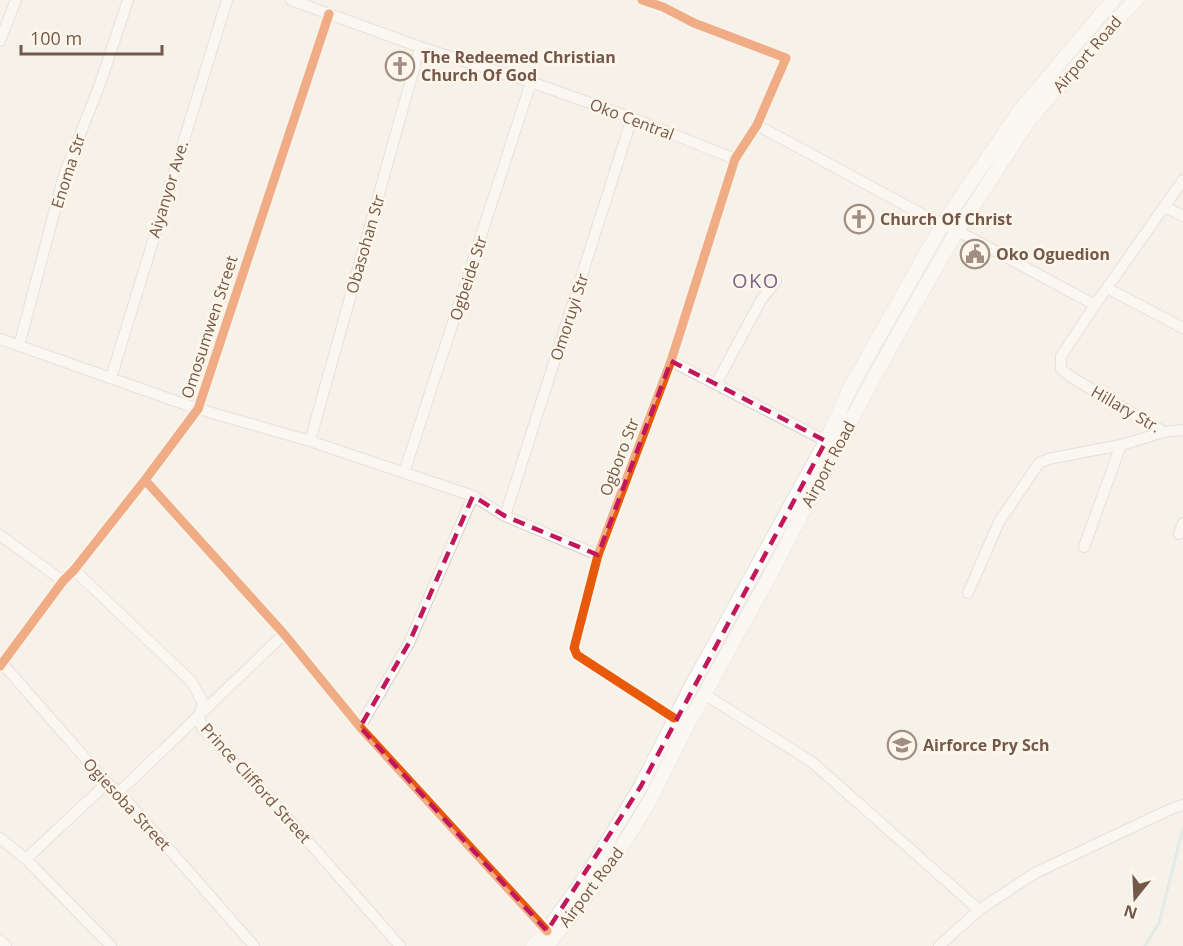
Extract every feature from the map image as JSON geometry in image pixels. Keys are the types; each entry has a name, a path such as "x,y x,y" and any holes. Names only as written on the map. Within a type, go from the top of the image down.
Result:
{"main road":[{"name":"Airport Road","path":"533,946 547,931 589,872 641,786 674,718 826,441 857,375 942,225 1020,110 1113,0"},
{"name":"Airport Road","path":"547,946 602,876 653,795 704,694 774,568 883,362 957,231 1030,119 1137,0"}],"street":[{"path":"0,41 16,0"},
{"name":"Enoma Str","path":"19,346 64,176 100,84 128,0"},
{"name":"Aiyanyor Ave.","path":"111,378 227,0"},
{"path":"642,0 664,4 694,23 786,58 757,125 735,159"},
{"name":"Oko Central","path":"295,1 420,47 531,82 632,118 735,159"},
{"name":"Omosumwen Street","path":"1,663 198,409 328,14"},
{"name":"Obasohan Str","path":"310,441 420,47"},
{"name":"Ogbeide Str","path":"404,473 531,82"},
{"name":"Omoruyi Str","path":"505,516 632,118"},
{"path":"757,125 1095,305 1183,180"},
{"name":"Ogboro Str","path":"674,718 577,655 574,648 598,555 671,361 735,159"},
{"path":"1165,207 1183,216"},
{"path":"716,384 760,300 776,280"},
{"path":"1107,288 1183,328"},
{"name":"Hillary Str.","path":"1095,305 1061,356 1061,369 1164,432 1183,430"},
{"path":"0,339 198,409 310,441 473,496 505,516 598,555"},
{"path":"671,361 826,441"},
{"path":"968,593 999,522 1039,464 1048,459 1121,446 1164,432"},
{"path":"1084,547 1121,446"},
{"path":"145,480 284,634 360,727 547,931"},
{"path":"360,727 409,644 473,496"},
{"path":"1179,534 1183,523"},
{"path":"0,535 63,581"},
{"name":"Prince Clifford Street","path":"74,570 191,681 203,703 199,716 202,728 284,813 400,946"},
{"path":"119,792 284,634"},
{"name":"Ogiesoba Street","path":"1,663 107,783 119,792 254,946"},
{"path":"704,694 812,762 979,910"},
{"path":"26,859 107,783"},
{"path":"939,946 979,910 1035,873 1183,805"},
{"path":"0,838 26,859 111,946"},
{"path":"0,940 6,946"}],"highlighted area":[{"path":"671,361 826,441 641,786 547,931 360,727 409,643 473,496 505,516 598,555"}],"waterway":[{"path":"1145,946 1159,923 1183,828"}],"cycle path":[{"path":"642,0 663,7 694,23 786,58 757,125 735,159 671,361 598,555 574,648 577,655 674,718"},
{"path":"0,666 63,581 145,480 198,409 329,14"},
{"path":"145,480 284,634 360,727 547,931"}],"place":[{"name":"The Redeemed Christian Church Of God","path":"400,66"},
{"name":"Church Of Christ","path":"859,219"},
{"name":"Oko Oguedion","path":"975,254"},
{"name":"Airforce Pry Sch","path":"902,745"}],"district":[{"name":"OKO","path":"756,280"}]}
